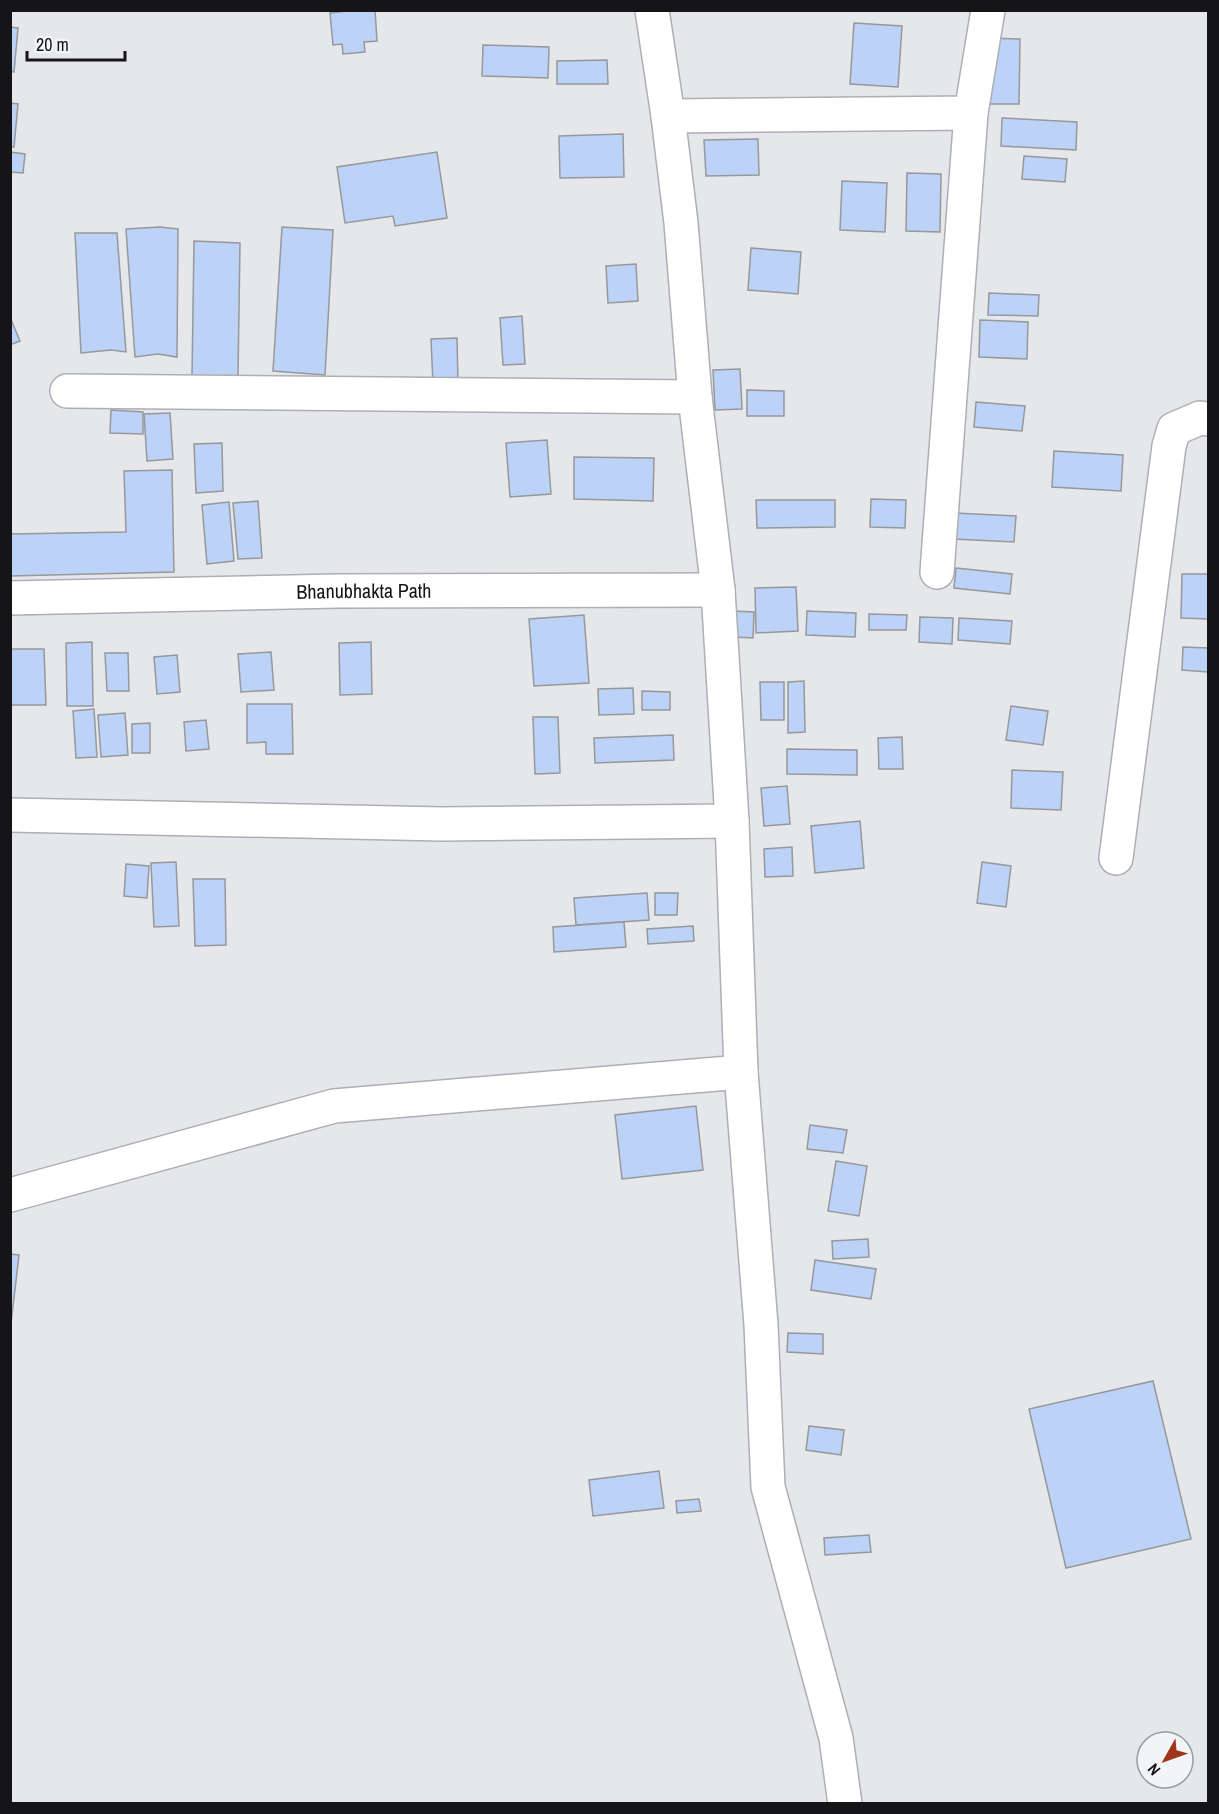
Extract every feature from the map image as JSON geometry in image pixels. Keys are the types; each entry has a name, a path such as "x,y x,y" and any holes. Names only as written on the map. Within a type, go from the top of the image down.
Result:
{"street":[{"path":"652,10 681,223 695,397 718,590 732,821 741,1072 761,1325 768,1487 836,1738 845,1803"},
{"path":"937,572 971,113 988,10"},
{"path":"668,116 971,113"},
{"path":"67,392 695,397"},
{"path":"1116,858 1168,447 1174,429 1200,418 1209,419"},
{"name":"Bhanubhakta Path","path":"10,598 338,591 718,590"},
{"path":"10,815 442,824 732,821"},
{"path":"10,1195 334,1106 741,1072"}],"building":[{"path":"375,10 377,41 364,42 365,52 343,54 342,44 333,45 330,13"},
{"path":"854,23 902,26 898,87 850,84"},
{"path":"10,27 18,28 14,72 10,71"},
{"path":"988,38 1020,39 1019,104 987,104"},
{"path":"483,45 549,47 548,78 482,76"},
{"path":"607,60 608,84 557,84 557,61"},
{"path":"10,103 18,104 14,147 10,147"},
{"path":"1002,118 1077,122 1076,150 1001,146"},
{"path":"623,134 624,177 560,178 559,136"},
{"path":"758,139 759,175 706,176 704,140"},
{"path":"10,152 25,154 23,173 10,172"},
{"path":"437,152 447,218 395,226 393,216 345,223 337,167"},
{"path":"1024,156 1067,159 1065,182 1022,179"},
{"path":"907,173 941,174 940,232 906,231"},
{"path":"842,181 887,183 885,232 840,230"},
{"path":"160,227 178,229 177,357 158,354 135,357 126,229"},
{"path":"282,227 333,230 325,375 273,371"},
{"path":"75,233 117,233 126,352 111,350 81,353"},
{"path":"194,241 240,243 238,377 192,376"},
{"path":"751,248 801,252 798,294 748,290"},
{"path":"636,264 638,301 608,303 606,266"},
{"path":"989,293 1039,295 1038,316 988,315"},
{"path":"522,316 525,364 503,365 500,318"},
{"path":"10,317 20,341 10,345"},
{"path":"980,320 1028,322 1027,359 979,357"},
{"path":"457,338 458,383 433,384 431,339"},
{"path":"740,369 742,409 715,410 713,370"},
{"path":"747,390 784,391 784,416 747,416"},
{"path":"976,402 1025,406 1022,431 974,427"},
{"path":"111,410 143,412 143,434 110,433"},
{"path":"170,413 173,459 147,461 144,414"},
{"path":"547,440 551,494 510,497 506,443"},
{"path":"222,443 223,491 196,493 194,444"},
{"path":"1054,451 1123,455 1121,491 1052,487"},
{"path":"574,457 654,458 653,501 574,499"},
{"path":"172,470 174,572 10,576 10,534 126,532 124,471"},
{"path":"871,499 906,500 905,528 870,527"},
{"path":"756,500 835,500 835,527 757,528"},
{"path":"258,501 262,558 238,559 233,503"},
{"path":"229,502 234,561 207,564 202,505"},
{"path":"955,513 1016,516 1014,542 954,539"},
{"path":"956,568 1012,574 1010,594 954,588"},
{"path":"1182,574 1208,574 1208,619 1181,618"},
{"path":"796,587 798,631 756,633 755,588"},
{"path":"733,611 754,612 753,638 733,637"},
{"path":"807,611 856,613 855,637 806,635"},
{"path":"869,614 907,615 906,630 869,630"},
{"path":"584,615 589,683 534,686 529,619"},
{"path":"920,617 953,618 952,644 919,642"},
{"path":"959,618 1012,621 1010,644 958,640"},
{"path":"92,642 93,706 67,706 66,643"},
{"path":"371,642 372,694 340,695 339,643"},
{"path":"1183,647 1208,648 1208,672 1182,670"},
{"path":"10,649 44,649 46,705 10,705"},
{"path":"271,652 274,690 241,692 238,654"},
{"path":"105,653 128,653 129,691 107,691"},
{"path":"177,655 180,692 157,694 154,657"},
{"path":"804,681 805,732 788,733 788,682"},
{"path":"760,682 784,682 784,720 761,720"},
{"path":"633,688 634,714 599,715 598,689"},
{"path":"642,691 670,692 670,710 642,710"},
{"path":"247,704 292,704 293,754 266,754 266,742 247,743"},
{"path":"1011,706 1048,711 1043,745 1006,740"},
{"path":"94,709 97,757 76,758 73,711"},
{"path":"125,713 128,755 101,757 98,715"},
{"path":"533,717 558,717 560,773 535,774"},
{"path":"206,720 209,749 186,751 184,722"},
{"path":"150,723 150,753 132,753 132,724"},
{"path":"673,735 674,760 595,763 594,738"},
{"path":"902,737 903,769 879,769 878,738"},
{"path":"787,749 857,750 857,775 787,774"},
{"path":"1012,770 1063,772 1061,810 1011,808"},
{"path":"787,786 790,824 764,826 761,788"},
{"path":"860,821 864,868 815,873 811,826"},
{"path":"792,847 793,876 765,877 764,849"},
{"path":"176,862 179,926 154,927 151,863"},
{"path":"982,862 1011,866 1006,907 977,903"},
{"path":"126,864 149,866 147,898 124,896"},
{"path":"193,879 225,879 226,945 195,946"},
{"path":"647,893 649,920 576,925 574,898"},
{"path":"655,893 678,893 677,915 655,915"},
{"path":"624,922 626,947 554,952 553,927"},
{"path":"693,926 694,941 648,944 647,929"},
{"path":"696,1106 703,1170 622,1179 615,1115"},
{"path":"810,1125 847,1130 843,1153 807,1149"},
{"path":"836,1161 867,1166 859,1216 828,1211"},
{"path":"868,1239 869,1257 833,1259 832,1241"},
{"path":"10,1254 19,1255 10,1332"},
{"path":"815,1260 876,1269 871,1299 811,1290"},
{"path":"788,1333 823,1334 823,1354 787,1352"},
{"path":"1153,1381 1191,1539 1066,1568 1029,1409"},
{"path":"809,1426 844,1430 841,1455 806,1450"},
{"path":"659,1471 664,1508 593,1516 589,1480"},
{"path":"699,1499 701,1511 677,1513 676,1501"},
{"path":"869,1535 871,1552 825,1555 824,1538"}]}
